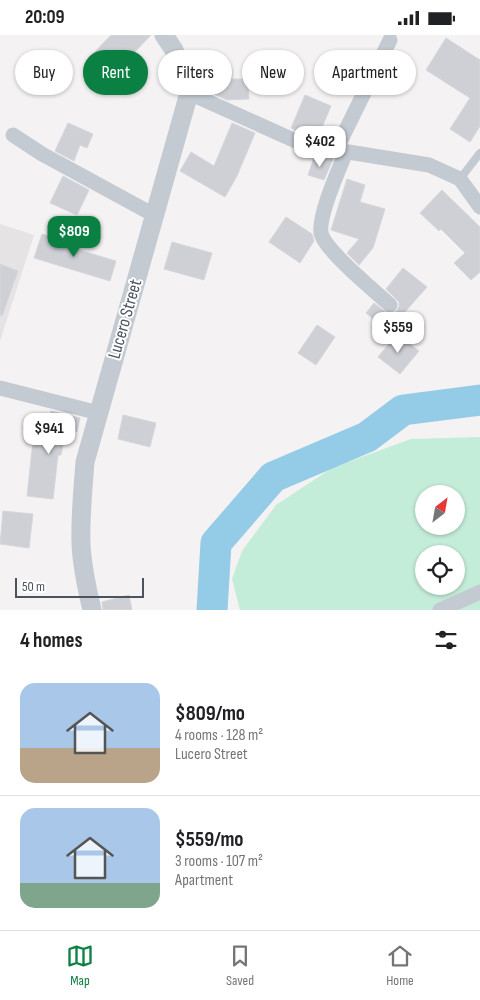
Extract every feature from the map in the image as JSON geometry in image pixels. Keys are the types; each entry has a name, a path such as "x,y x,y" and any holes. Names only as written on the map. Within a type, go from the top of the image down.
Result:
{"street":[{"path":"164,35 174,50"},
{"path":"390,40 341,151 322,216 321,233 329,248 390,305"},
{"name":"Lucero Street","path":"92,610 86,586 81,546 85,462 188,95"},
{"path":"193,95 309,147 429,165 460,179 480,207"},
{"path":"13,135 42,154 154,215"},
{"path":"0,388 99,413"},
{"path":"440,610 480,592"}],"lane":[{"path":"460,179 480,153"}],"shaded area":[{"path":"0,224 34,235 0,341"}],"green space":[{"path":"480,437 480,610 240,610 232,579 242,551 276,505 332,468 411,439"}],"building":[{"path":"111,35 151,35 137,50 97,50"},
{"path":"446,38 480,60 480,126 470,142 450,129 470,98 426,70"},
{"path":"232,79 242,79 242,95 249,95 249,99 227,100 216,95 232,95"},
{"path":"305,95 331,106 317,139 291,128"},
{"path":"68,123 93,134 87,148 80,145 74,161 55,151"},
{"path":"232,123 255,133 237,176 225,197 180,171 191,152 214,166"},
{"path":"314,157 333,159 324,180 308,175"},
{"path":"63,176 89,190 77,215 50,203"},
{"path":"347,179 365,185 360,202 385,209 373,248 359,265 347,253 359,239 331,230"},
{"path":"442,190 480,227 480,272 471,280 454,263 465,253 441,229 439,231 420,213"},
{"path":"286,217 312,234 314,241 300,263 269,242"},
{"path":"42,234 67,242 66,246 116,261 110,281 34,258"},
{"path":"172,242 212,253 204,280 164,269"},
{"path":"0,264 18,271 2,316 0,315"},
{"path":"403,268 427,287 388,331 366,313 374,303 388,314 397,311 399,302 386,289"},
{"path":"317,325 335,337 316,365 298,353"},
{"path":"397,334 419,351 400,374 378,357"},
{"path":"51,411 80,418 77,432 66,429 61,455 58,455 53,499 27,496 35,431 45,433"},
{"path":"123,415 156,423 150,447 118,439"},
{"path":"3,511 33,514 29,548 0,544"},
{"path":"129,595 132,610 103,610 102,602"}],"waterway":[{"path":"212,610 216,543 273,477 367,437 403,410 480,400"}]}
